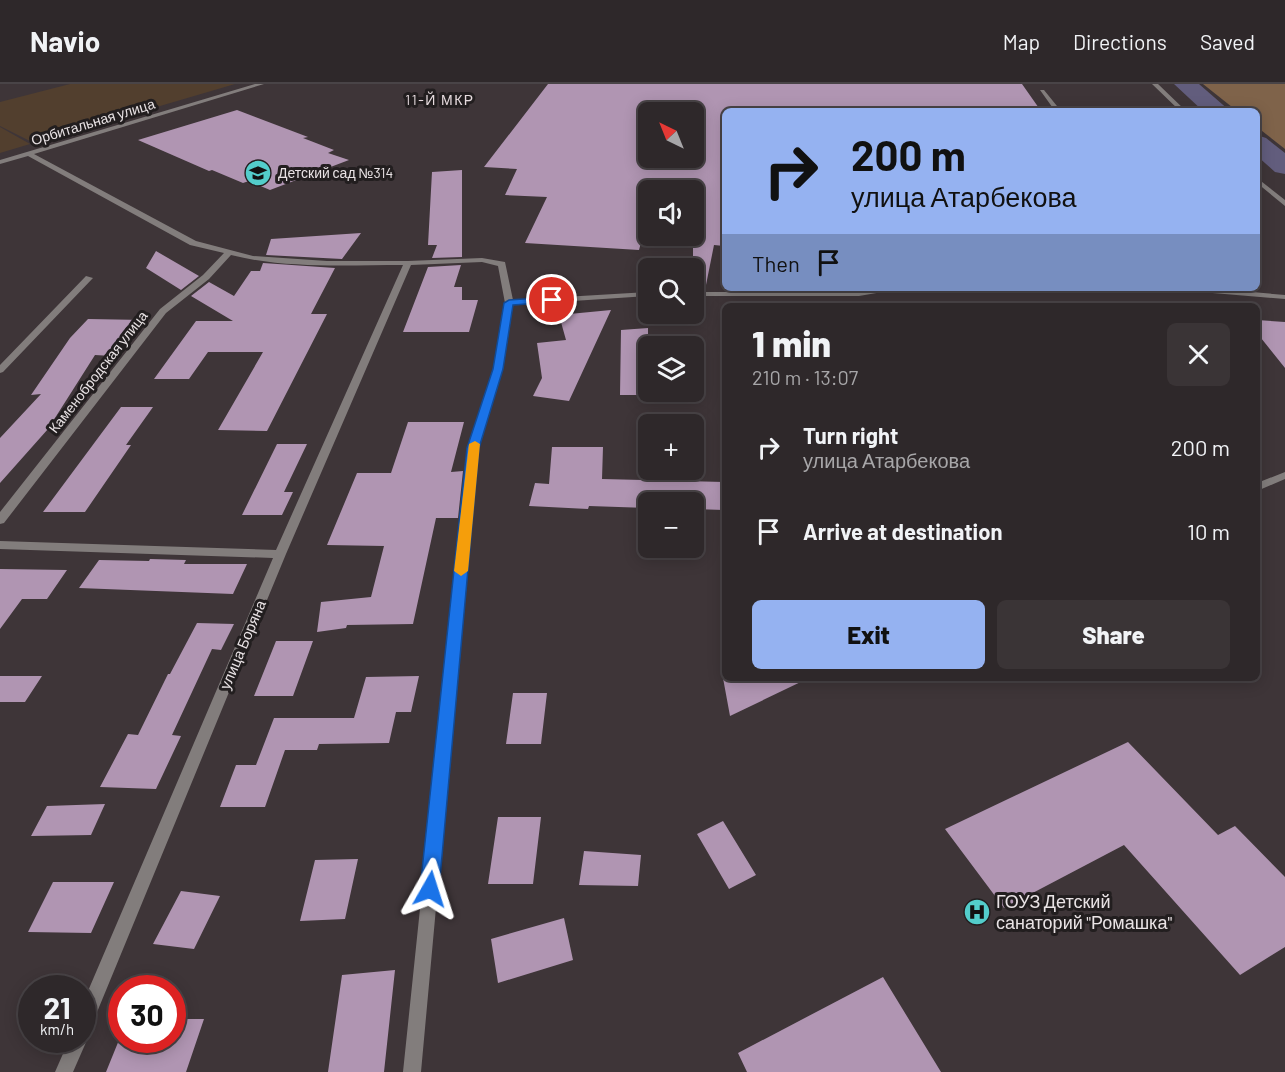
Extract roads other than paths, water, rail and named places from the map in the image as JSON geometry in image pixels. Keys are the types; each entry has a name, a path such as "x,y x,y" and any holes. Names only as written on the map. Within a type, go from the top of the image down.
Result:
{"street":[{"name":"Орбитальная улица","path":"0,162 261,84"},
{"path":"1155,84 1180,108"},
{"path":"1042,91 1056,108"},
{"path":"29,153 193,243 253,258 327,263 482,260 502,264 509,303 498,369 473,448 412,1072"},
{"path":"1260,183 1285,204"},
{"name":"Каменобродская улица","path":"0,520 163,311 206,277 229,252"},
{"name":"улица Боряна","path":"96,995 280,554 408,263"},
{"path":"0,370 89,278"},
{"path":"704,294 859,294 876,291"},
{"path":"1213,291 1285,297"},
{"path":"509,303 638,295"},
{"path":"1260,486 1285,475"},
{"path":"0,545 280,554"},
{"path":"64,1072 72,1053"}],"waterway":[{"path":"1185,84 1214,108"},
{"path":"1260,145 1285,166"}],"place":[{"name":"Детский сад №314","path":"258,173"},
{"name":"ГОУЗ Детский санаторий \"Ромашка\"","path":"977,912"}],"district":[{"name":"11-Й МКР","path":"440,100"}]}
